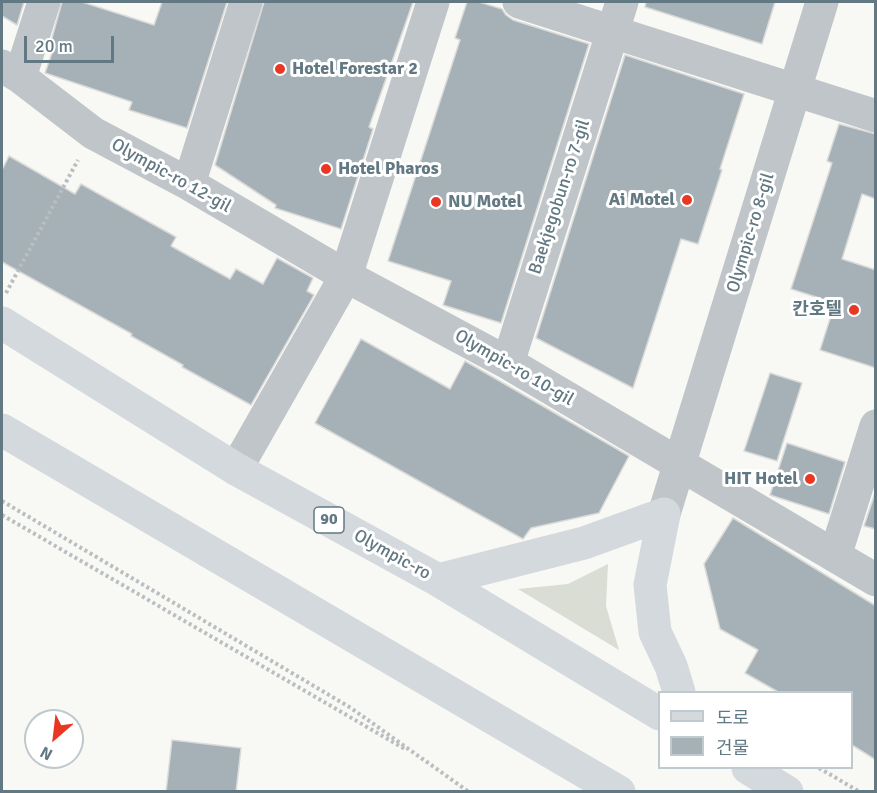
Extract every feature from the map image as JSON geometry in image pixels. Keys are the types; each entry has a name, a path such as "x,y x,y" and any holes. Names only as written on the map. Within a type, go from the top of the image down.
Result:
{"main road":[{"name":"Olympic-ro","path":"2,323 236,469 438,580 658,713"},
{"path":"2,430 619,792"},
{"path":"438,580 584,543 664,514"},
{"path":"664,514 650,585 655,632 671,666 678,691"},
{"path":"750,769 787,792"}],"street":[{"path":"11,71 44,2"},
{"path":"189,184 246,2"},
{"path":"236,469 346,276 433,2"},
{"path":"519,2 617,16 795,90 876,116"},
{"name":"Olympic-ro 8-gil","path":"664,514 822,2"},
{"name":"Baekjegobun-ro 7-gil","path":"508,363 617,16"},
{"name":"Olympic-ro 12-gil","path":"11,71 93,134 189,184 346,276"},
{"name":"Olympic-ro 10-gil","path":"346,276 508,363 680,465"},
{"path":"835,556 876,426"},
{"path":"680,465 876,580"}],"path":[{"path":"2,297 93,134"},
{"path":"2,501 351,708 469,792"},
{"path":"2,515 429,763"},
{"path":"821,769 860,792"}],"shaded area":[{"path":"608,564 606,606 619,650 518,589 568,584"}],"building":[{"path":"2,2 24,2 17,25 2,16"},
{"path":"62,2 82,2 154,25 162,2 227,2 187,128 129,110 132,102 45,73 54,47 50,45"},
{"path":"264,2 413,2 369,127 373,129 341,229 275,208 276,205 215,165"},
{"path":"467,2 479,2 502,9 513,20 589,44 501,323 443,305 451,281 388,261 460,40 455,38"},
{"path":"646,2 775,2 762,44 645,7"},
{"path":"625,55 744,94 698,244 681,239 633,388 536,338"},
{"path":"839,124 876,134 876,199 862,194 842,259 876,270 876,368 820,350 835,303 791,289 832,163 827,161"},
{"path":"9,156 75,194 81,184 176,237 171,246 230,279 236,269 263,284 277,258 313,278 307,291 314,295 251,405 182,367 183,365 131,336 132,334 2,262 2,170"},
{"path":"361,339 450,389 465,361 629,456 599,513 531,528 523,539 315,423"},
{"path":"770,373 802,383 777,461 744,451"},
{"name":"HIT Hotel","path":"787,443 845,462 829,514 770,495"},
{"path":"876,490 876,529 864,526"},
{"path":"733,518 876,606 876,760 853,746 853,691 776,691 745,673 758,650 720,629 704,564"},
{"path":"172,740 241,748 236,792 166,792"}],"place":[{"name":"Hotel Forestar 2","path":"280,69"},
{"name":"Hotel Pharos","path":"326,169"},
{"name":"Ai Motel","path":"687,200"},
{"name":"NU Motel","path":"436,202"},
{"name":"칸호텔","path":"854,310"},
{"name":"HIT Hotel","path":"810,479"}]}
